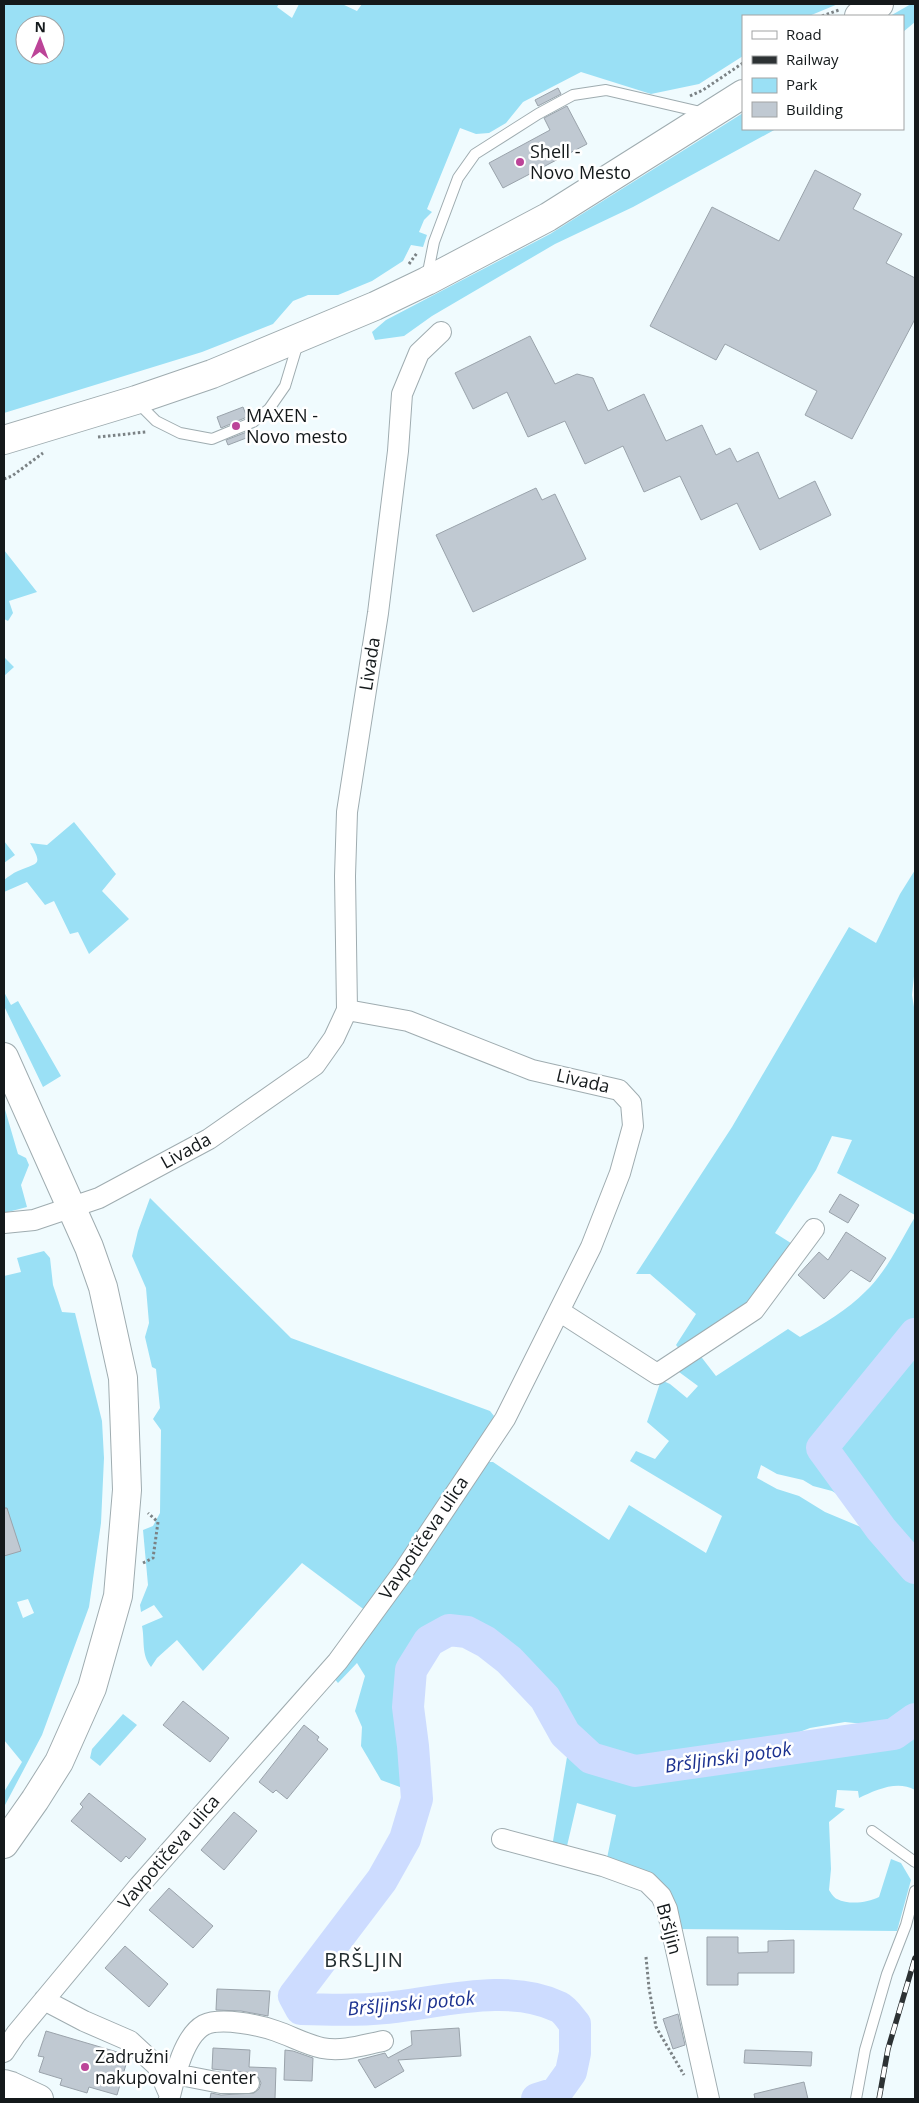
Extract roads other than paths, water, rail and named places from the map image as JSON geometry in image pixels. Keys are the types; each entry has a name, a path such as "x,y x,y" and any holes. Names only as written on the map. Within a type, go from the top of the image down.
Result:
{"street":[{"path":"861,15 879,4"},
{"path":"4,440 136,400 212,374 300,339 427,281 548,217 742,95"},
{"name":"Livada","path":"4,1223 34,1220 99,1198 210,1139 315,1066 334,1038 347,1010 344,876 347,812 378,613 398,450 402,394 419,353 442,332"},
{"name":"Livada","path":"347,1010 408,1022 532,1070 619,1090 631,1103 633,1126 620,1173 591,1247 559,1311"},
{"path":"4,1057 89,1247 103,1287 123,1378 127,1490 118,1596 92,1688 59,1762 4,1844"},
{"path":"559,1311 657,1374 754,1310 814,1229"},
{"name":"Vavpotičeva ulica","path":"4,2052 44,2000 139,1886 338,1661 403,1572 505,1420 559,1311"},
{"name":"Bršljin","path":"502,1839 603,1866 647,1882 661,1896 667,1909 709,2099"},
{"path":"44,2000 84,2022 130,2041 157,2066 170,2098"},
{"path":"170,2098 181,2056 193,2036 205,2025 222,2022 264,2027 322,2048 343,2050 383,2041"},
{"path":"175,2074 221,2083 249,2083"},
{"path":"4,2084 39,2099"}],"lane":[{"path":"427,281 434,242 458,178 475,154 538,114 573,94 606,90 656,103 713,114"},
{"path":"136,400 156,420 180,433 212,439 254,422 270,409 284,386 300,339"},
{"path":"872,1831 915,1862"},
{"path":"856,2099 865,2050 887,1974 906,1925 915,1891"}],"waterway":[{"name":"Bršljinski potok","path":"915,1334 822,1448 881,1529 915,1568"},
{"name":"Bršljinski potok","path":"537,2099 556,2093 571,2072 575,2053 575,2024 559,2007 539,2000 518,1996 496,1995 473,1996 374,2009 301,2009 294,1996 382,1880 405,1839 417,1799 408,1707 411,1670 429,1641 449,1630 467,1632 486,1642 509,1660 545,1698 565,1734 591,1758 635,1771 894,1734 915,1719"}],"railway":[{"path":"879,2099 888,2049 915,1958"}],"place":[{"name":"Shell - Novo Mesto","path":"520,162"},
{"name":"MAXEN - Novo mesto","path":"236,426"},
{"name":"Zadružni nakupovalni center","path":"85,2067"}],"district":[{"name":"BRŠLJIN","path":"364,1960"}]}
